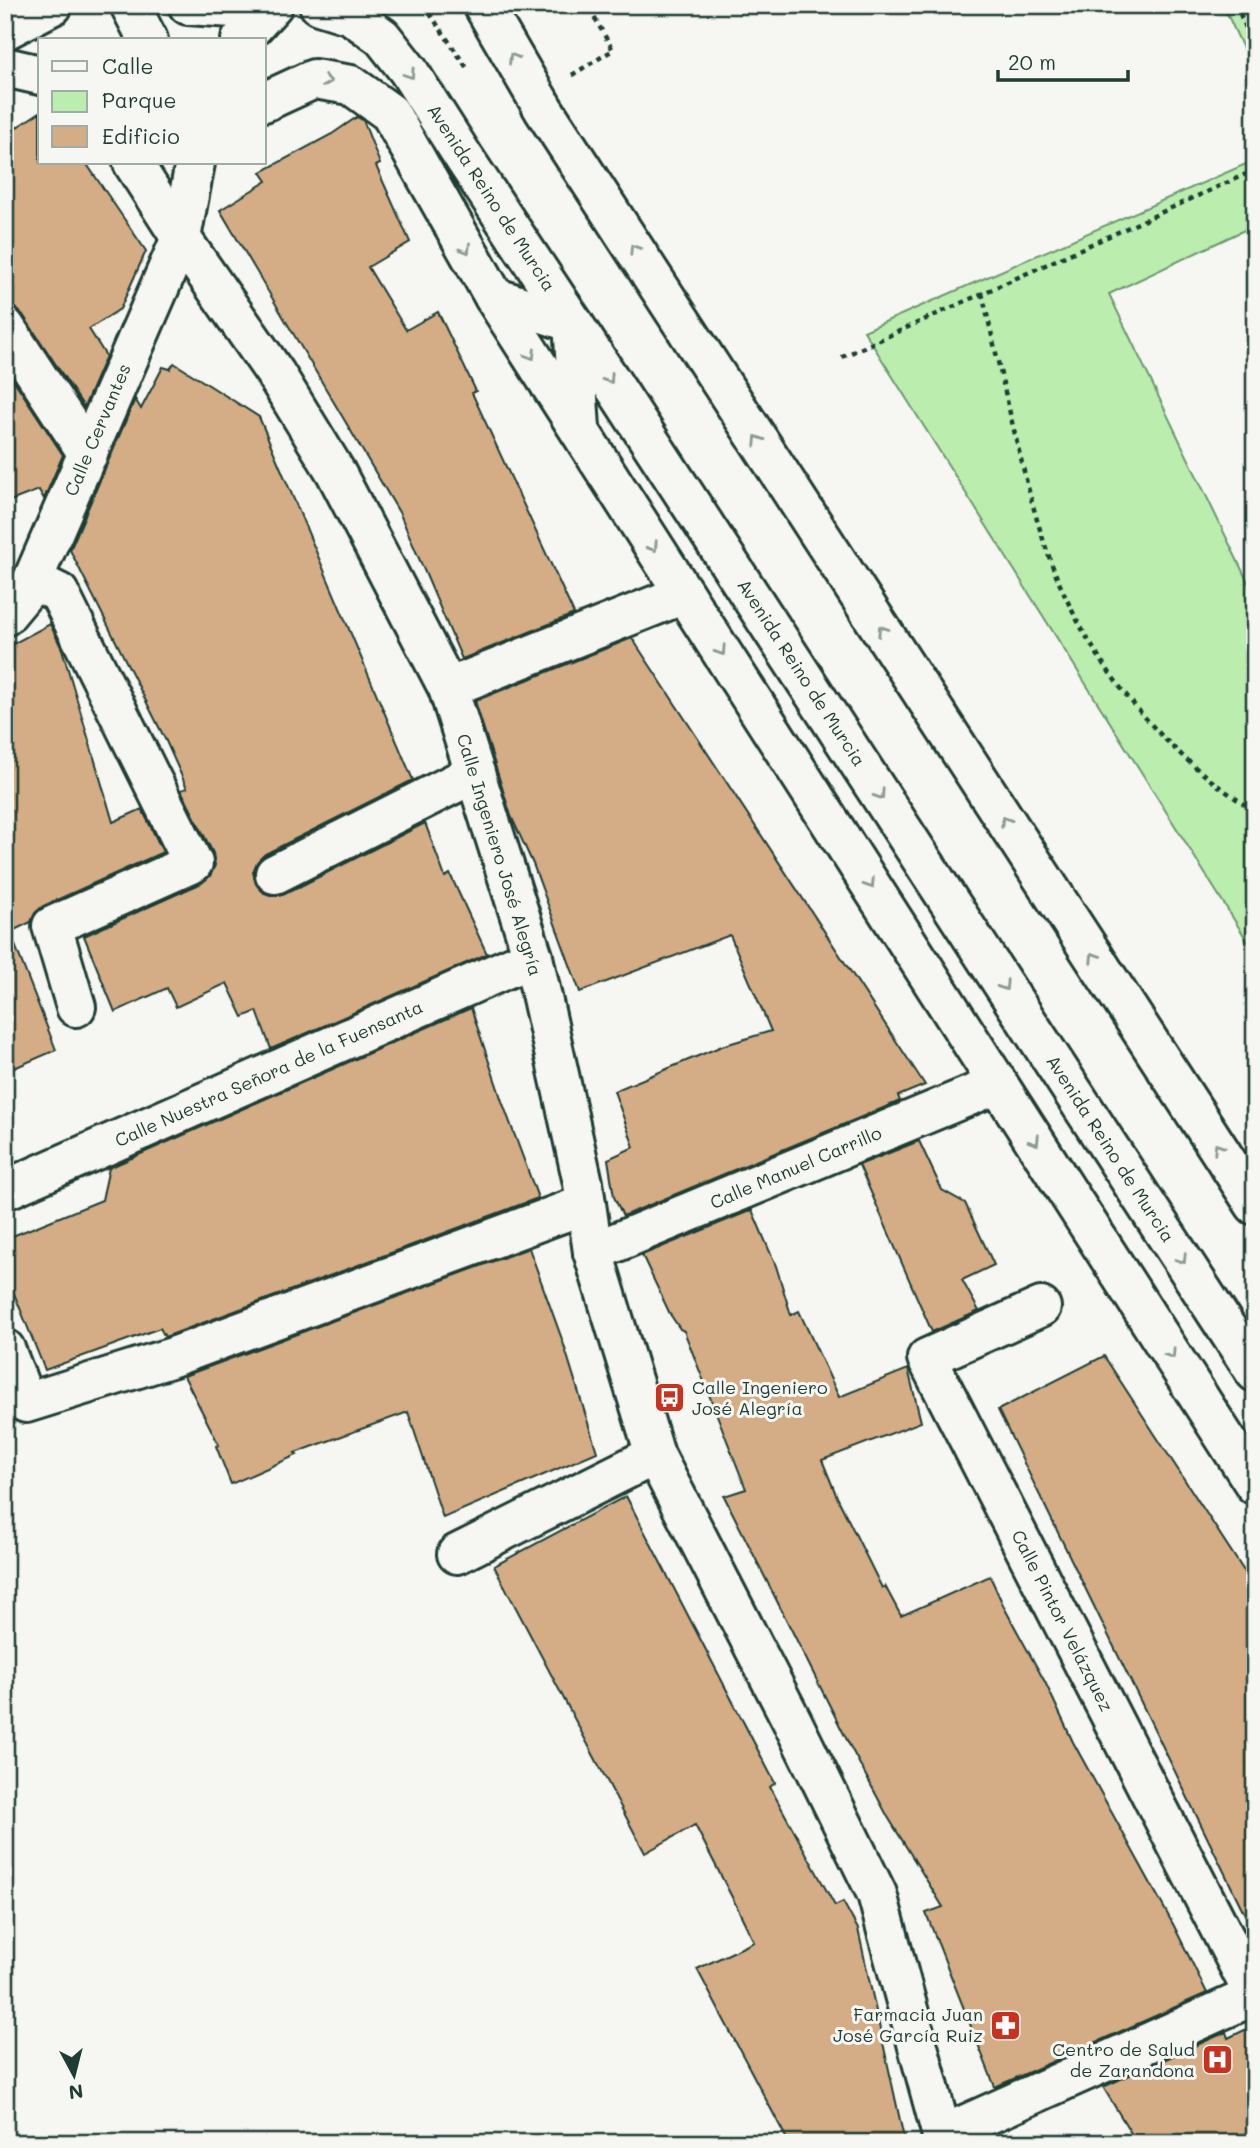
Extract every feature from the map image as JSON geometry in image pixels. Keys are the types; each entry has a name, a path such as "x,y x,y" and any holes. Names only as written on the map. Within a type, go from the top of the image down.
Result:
{"street":[{"path":"5,30 53,5"},
{"path":"130,5 147,38"},
{"path":"188,5 233,8 249,5"},
{"path":"243,38 273,5"},
{"name":"Avenida Reino de Murcia","path":"319,5 351,15 382,37 408,70 1255,1372"},
{"path":"488,11 544,110 1255,1205"},
{"path":"5,67 38,75"},
{"path":"266,101 314,79 351,85 390,113 495,297 580,432 1255,1485"},
{"path":"134,164 172,223"},
{"path":"172,223 167,193 189,165"},
{"name":"Calle Cervantes","path":"5,616 30,586 88,454 172,223"},
{"name":"Calle Ingeniero José Alegría","path":"172,223 275,373 335,471 448,688 533,957 586,1204 593,1252 655,1455 792,1721 877,1894 943,2139"},
{"path":"495,297 573,323 580,432"},
{"path":"5,327 88,454"},
{"path":"33,580 59,593 193,863 51,926 76,1007"},
{"path":"448,688 684,594"},
{"path":"275,874 475,773"},
{"name":"Calle Nuestra Señora de la Fuensanta","path":"5,1190 533,957"},
{"name":"Calle Manuel Carrillo","path":"593,1252 998,1084"},
{"path":"5,1349 26,1403 170,1358 586,1204"},
{"name":"Calle Pintor Velázquez","path":"1041,1307 927,1358 1254,1995"},
{"path":"457,1554 655,1455"},
{"path":"943,2139 1254,1995"}],"path":[{"path":"424,5 475,80"},
{"path":"587,5 613,50"},
{"path":"1236,5 1255,48"},
{"path":"842,357 1255,170"},
{"path":"982,293 1031,503 1059,580 1090,644 1133,703 1178,751 1229,795 1255,811"}],"green space":[{"path":"1223,5 1255,5 1255,74"},
{"path":"1255,160 1255,225 1109,294 1255,597 1255,953 864,331"}],"building":[{"path":"38,113 38,164 87,164 146,251 120,309 89,329 106,356 84,407 23,315 15,308 5,305 5,135"},
{"path":"357,117 363,120 380,164 376,166 410,242 368,267 406,330 438,312 476,391 472,393 574,614 462,659 400,514 220,210 267,181 261,172 332,134"},
{"path":"174,363 259,417 413,780 265,854 257,862 253,872 256,884 264,893 273,896 285,894 425,823 445,877 450,874 487,954 271,1049 257,1011 243,1017 227,983 176,1007 167,988 115,1012 84,936 202,883 210,876 215,865 213,853 181,790 187,788 166,741 70,550 135,399 141,409 163,367 170,369"},
{"path":"5,367 63,455 44,499 39,490 5,503"},
{"path":"50,624 62,649 113,822 142,809 163,852 43,906 35,913 31,922 10,932 56,1050 5,1072 5,648"},
{"path":"632,638 925,1085 898,1096 900,1101 623,1216 614,1197 608,1159 634,1147 614,1091 722,1046 771,1031 730,935 580,992 533,864 511,816 475,701"},
{"path":"471,1008 538,1198 165,1337 160,1328 45,1370 5,1271 5,1239 102,1200 109,1168"},
{"path":"919,1141 942,1190 965,1203 994,1265 962,1280 979,1311 932,1332 859,1165"},
{"path":"752,1210 776,1266 791,1315 799,1311 839,1397 908,1369 921,1422 822,1460 837,1497 882,1588 885,1586 901,1616 990,1576 1073,1742 1174,1926 1207,1993 995,2087 926,1913 943,1907 888,1817 850,1746 724,1496 746,1489 684,1331 670,1314 642,1255"},
{"path":"529,1248 563,1342 597,1452 443,1518 408,1412 295,1453 297,1455 231,1484 216,1446 219,1445 184,1376"},
{"path":"1104,1356 1255,1588 1255,1935 998,1410"},
{"path":"626,1496 775,1783 770,1787 835,1906 843,1902 858,1929 905,2143 789,2143 697,1969 754,1942 737,1907 695,1825 645,1853 494,1566"},
{"name":"Centro de Salud de Zarandona","path":"1255,2025 1255,2143 1137,2143 1103,2087 1226,2032 1228,2038"}],"place":[{"name":"Calle Ingeniero José Alegría","path":"669,1398"},
{"name":"Farmacia Juan José García Ruiz","path":"1006,2025"},
{"name":"Centro de Salud de Zarandona","path":"1218,2060"}]}
